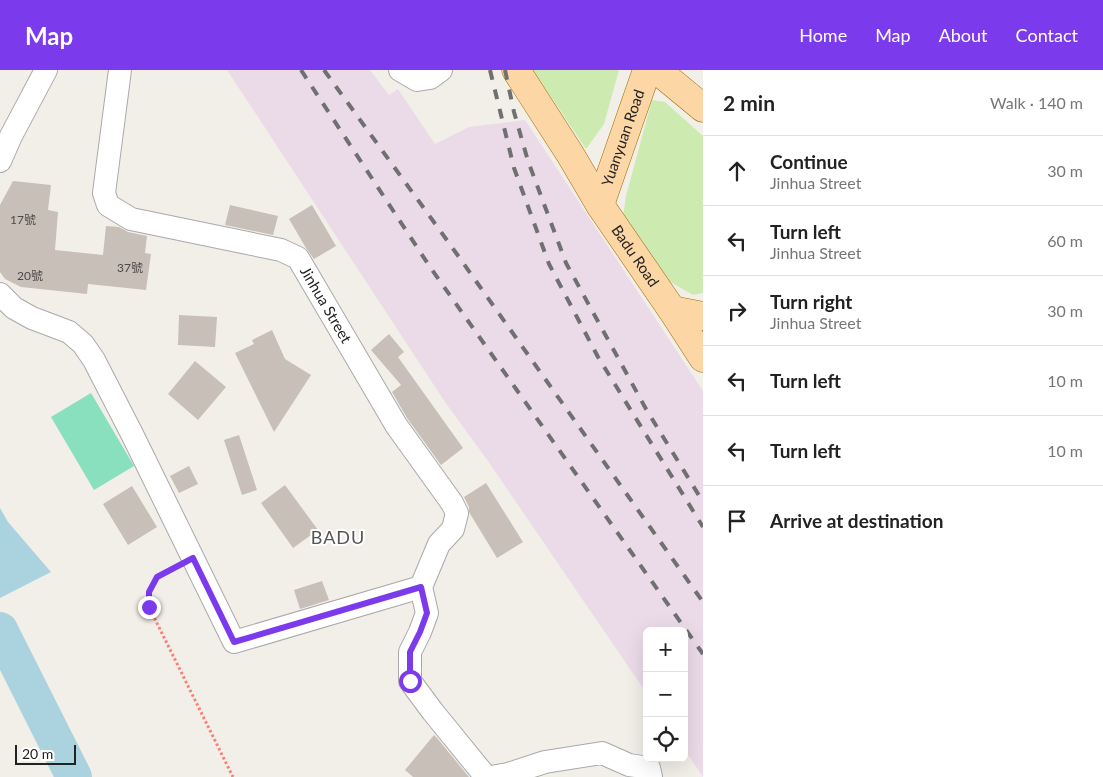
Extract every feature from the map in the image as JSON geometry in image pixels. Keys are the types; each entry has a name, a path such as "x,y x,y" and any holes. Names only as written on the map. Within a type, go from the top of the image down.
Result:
{"main road":[{"name":"Badu Road","path":"516,70 600,205 703,358"},
{"name":"Yuanyuan Road","path":"600,205 648,70"},
{"path":"657,70 703,108"},
{"path":"672,310 703,316"}],"street":[{"path":"0,161 46,70"},
{"name":"Jinhua Street","path":"120,70 104,193 108,205 130,219 280,250 298,258 396,426 452,503 457,514 453,529 439,544 421,587"},
{"path":"400,70 417,80 430,78 441,70"},
{"path":"0,294 14,308 32,318 70,332 83,344 94,360 234,642 421,587 427,613 410,652 410,681 432,712 486,777"},
{"path":"491,777 508,774 545,762 602,753 629,765 649,768 651,777"}],"path":[{"path":"193,558 157,577 149,592 149,607 233,777"}],"shaded area":[{"path":"227,70 370,70 389,95 398,89 435,144 469,127 525,120 703,391 703,777 688,755 688,627 643,627 643,688 488,461 445,402"}],"green space":[{"path":"533,70 619,70 604,124 586,149"},
{"path":"652,100 665,102 703,136 703,293 693,295 665,279 623,217 626,196"},
{"path":"91,393 134,466 94,490 51,417"}],"water":[{"path":"0,508 8,522 51,572 0,598"}],"building":[{"path":"13,181 51,185 48,210 58,212 55,250 103,255 106,226 119,227 128,232 147,236 145,253 151,254 146,290 88,284 87,294 21,287 5,279 0,272 0,205"},
{"path":"230,205 278,216 273,235 225,225"},
{"path":"312,205 336,246 314,259 289,219"},
{"path":"179,315 217,317 215,347 178,345"},
{"path":"272,330 285,359 311,375 274,432 235,353 254,344 252,340"},
{"path":"389,334 404,352 398,357 463,448 441,465 407,418 392,392 401,385 371,350"},
{"path":"195,361 226,387 198,420 168,394"},
{"path":"239,435 257,490 242,495 224,440"},
{"path":"189,466 198,484 179,493 170,476"},
{"path":"486,483 523,542 497,558 469,512 469,507 464,497"},
{"path":"285,485 318,530 293,548 261,503"},
{"path":"132,486 157,527 128,545 103,504"},
{"path":"322,581 329,600 300,609 294,590"},
{"path":"434,735 469,777 413,777 405,770"}],"waterway":[{"path":"0,630 74,777"}],"railway":[{"path":"301,70 430,267 703,654"},
{"path":"324,70 703,602"},
{"path":"490,70 514,168 549,264 598,357 703,527"},
{"path":"505,70 514,112 528,161 566,263 646,409 703,502"}],"district":[{"name":"BADU","path":"338,538"}],"route":[{"path":"149,607 149,592 157,577 193,558 234,642 421,587 427,613 410,652 410,681"}]}
